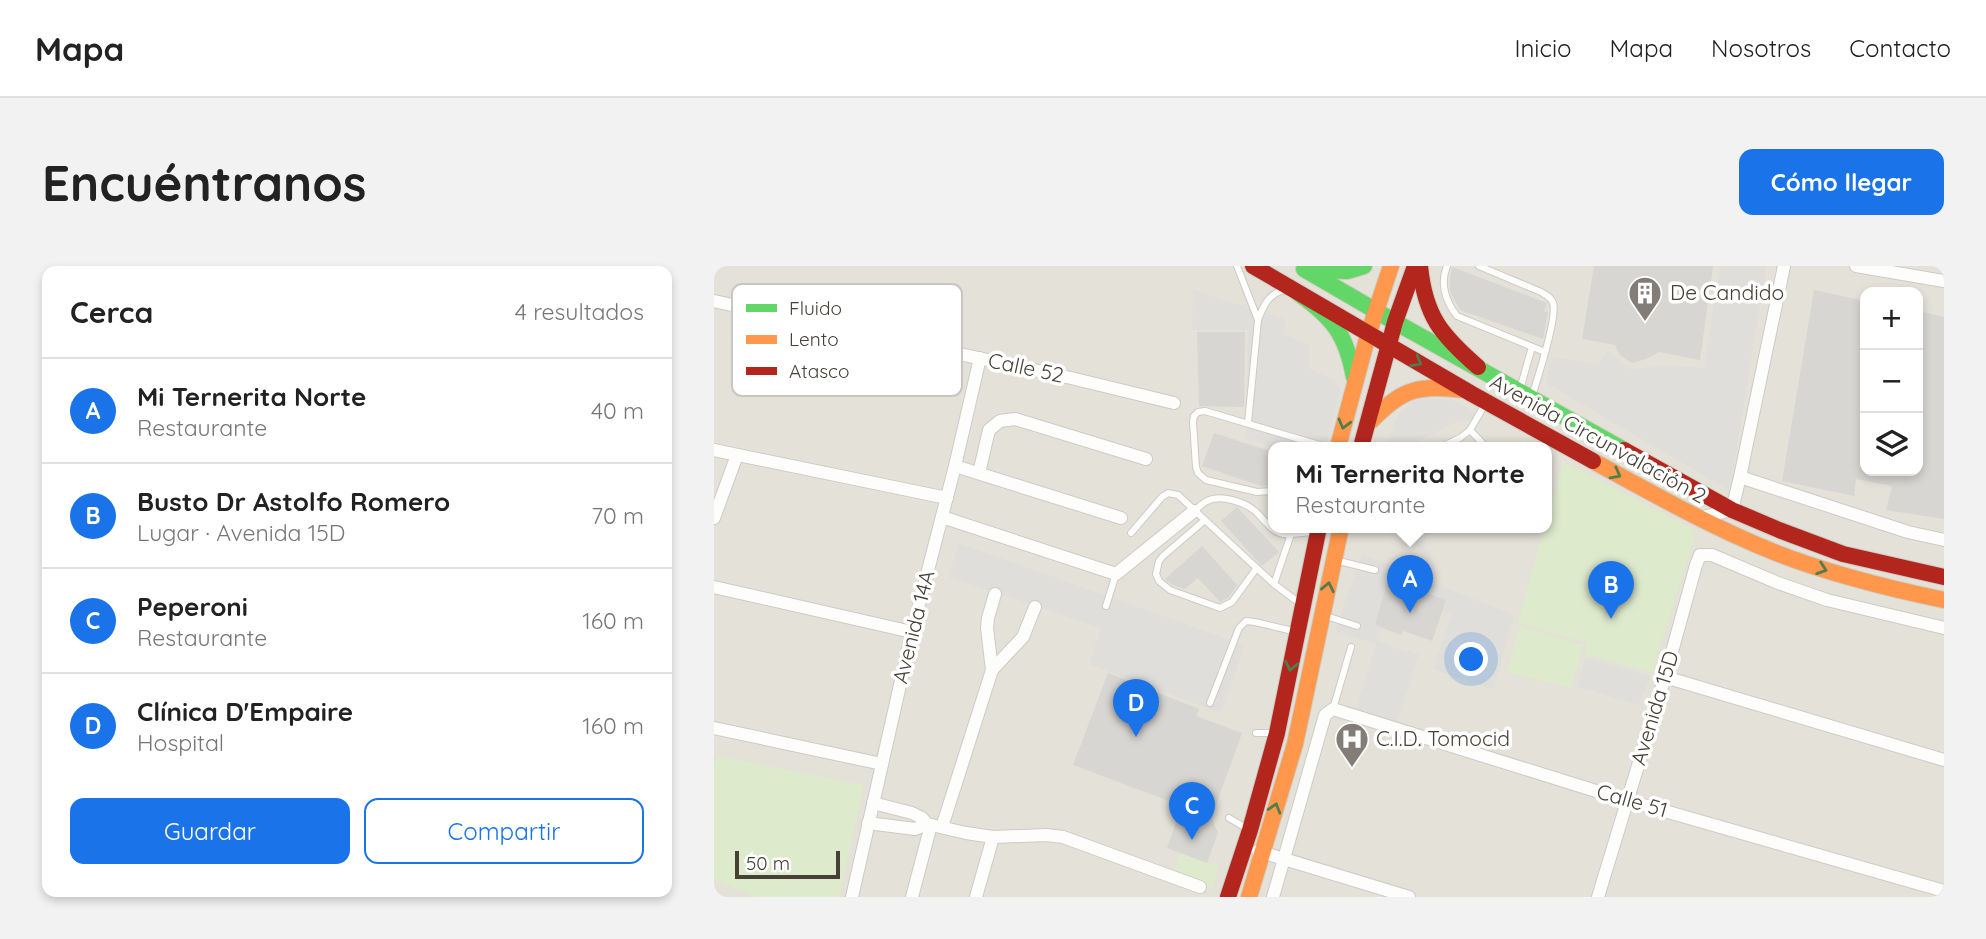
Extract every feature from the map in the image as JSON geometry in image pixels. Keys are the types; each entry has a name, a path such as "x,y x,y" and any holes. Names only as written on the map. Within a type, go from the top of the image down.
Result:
{"main road":[{"name":"Avenida Circunvalación 2","path":"1253,266 1486,402 1547,442"},
{"path":"1303,268 1347,271 1364,266"},
{"path":"1339,442 1368,335 1391,266"},
{"path":"1363,442 1395,322 1418,266"},
{"path":"1418,266 1431,317 1450,343 1478,367"},
{"name":"Avenida Circunvalación 2","path":"1303,268 1732,510 1843,554 1944,577"},
{"path":"1294,290 1325,312 1346,340 1351,353 1355,384"},
{"path":"1367,425 1396,396 1414,388 1433,386 1465,390"},
{"name":"Avenida Circunvalación 2","path":"1552,445 1774,552 1869,583 1944,600"},
{"path":"1228,897 1277,733 1318,533"},
{"path":"1249,897 1295,744 1340,533"}],"street":[{"path":"1699,518 1732,510 1784,266"},
{"path":"1856,266 1944,281"},
{"name":"Calle 52","path":"714,301 732,305"},
{"name":"Calle 52","path":"962,354 1174,403"},
{"name":"Avenida 14A","path":"852,897 912,632 980,358"},
{"path":"979,473 989,430 1000,421 1015,419 1146,459"},
{"path":"714,450 947,498"},
{"path":"714,518 737,455"},
{"path":"955,466 1121,518"},
{"path":"1741,477 1908,532 1944,540"},
{"path":"942,517 1116,573 1194,511"},
{"name":"Avenida 15D","path":"1598,897 1700,555 1712,555 1827,600 1944,628"},
{"path":"714,587 912,632"},
{"path":"992,670 987,628 995,594"},
{"path":"912,897 933,825 992,670 1023,637 1035,607"},
{"path":"1665,677 1944,760"},
{"path":"1273,897 1329,712"},
{"name":"Calle 51","path":"1329,712 1944,891"},
{"path":"714,728 882,764"},
{"path":"873,803 912,813 933,825 993,837 1063,837 1200,887"},
{"path":"868,823 915,829 933,825"},
{"path":"976,897 993,837"},
{"path":"1244,846 1409,897"}],"lane":[{"path":"1237,266 1258,320"},
{"path":"1447,266 1444,289 1457,316 1545,352"},
{"path":"1479,266 1548,296 1554,309 1545,352 1526,395"},
{"path":"1248,423 1258,320 1271,295 1278,291 1294,290"},
{"path":"1526,395 1532,347"},
{"path":"1452,442 1471,430 1486,402"},
{"path":"1268,491 1257,492 1206,480 1198,473 1193,429 1198,412 1205,411 1310,442"},
{"path":"1471,430 1482,442"},
{"path":"1131,533 1162,497 1168,493 1178,495 1256,569 1304,607"},
{"path":"1194,511 1206,502 1223,498 1248,506 1268,525"},
{"path":"1205,520 1159,561 1156,575 1163,586 1220,608 1232,602 1256,569"},
{"path":"1280,533 1297,533"},
{"path":"1274,584 1291,534"},
{"path":"1334,560 1375,570"},
{"path":"1105,606 1116,573"},
{"path":"1322,615 1357,626"},
{"path":"1210,703 1239,628 1246,621 1299,632"},
{"path":"1329,712 1351,647"},
{"path":"1256,733 1277,733"},
{"path":"1229,818 1250,830"}],"shaded area":[{"path":"714,266 1944,266 1944,897 714,897"},
{"path":"1720,266 1766,266 1730,491 1546,383 1552,357 1598,364 1607,350 1631,370 1666,365 1704,368"},
{"path":"1193,290 1286,320 1283,334 1310,346 1308,361 1311,370 1335,380 1340,389 1327,442 1268,442 1268,445 1246,438 1248,330 1192,330"},
{"path":"1422,398 1452,400 1479,414 1477,419 1456,422 1417,442 1388,442 1399,413"},
{"path":"1418,533 1434,533 1422,539 1436,567 1433,568 1427,563 1415,543"},
{"path":"958,543 1245,645 1221,713 1089,664 1101,628 949,577"},
{"path":"1362,554 1514,615 1493,689 1433,669 1452,615 1391,593 1378,641 1419,655 1396,725 1355,713 1376,644 1335,631"},
{"path":"1585,658 1650,676 1639,705 1577,687"}],"green space":[{"path":"1563,461 1696,531 1652,673 1585,654 1587,643 1518,623 1542,533 1552,533 1552,501"},
{"path":"1520,626 1583,645 1571,688 1507,672"},
{"path":"718,756 864,785 839,897 755,897 714,879 714,766"},
{"path":"1180,853 1219,867 1212,889 1173,874"}],"building":[{"name":"De Candido","path":"1594,266 1713,266 1700,360 1659,352 1632,363 1620,355 1615,345 1582,339"},
{"path":"1452,267 1547,303 1543,339 1460,310 1450,291"},
{"path":"1814,290 1860,300 1860,476 1923,476 1923,312 1944,317 1944,519 1886,510 1892,486 1856,479 1854,496 1782,481"},
{"path":"1197,332 1245,332 1244,407 1199,406"},
{"path":"1214,433 1268,450 1268,485 1261,486 1202,466"},
{"path":"1237,507 1279,552 1262,566 1221,521"},
{"path":"1202,546 1237,585 1228,598 1220,602 1198,578 1185,589 1165,579"},
{"path":"1388,579 1446,600 1432,641 1403,631 1401,635 1375,625"},
{"path":"1108,673 1199,709 1196,716 1242,733 1213,813 1212,819 1218,833 1207,863 1167,848 1182,806 1073,765"}],"traffic: fast":[{"path":"1306,270 1347,271 1364,266"},
{"path":"1304,269 1624,450"},
{"path":"1298,293 1336,328 1347,349 1354,377"}],"traffic: slow":[{"path":"1339,442 1368,335 1391,266"},
{"path":"1371,421 1393,401 1413,391 1436,388 1465,390"},
{"path":"1593,461 1705,521 1774,552 1858,580 1944,600"},
{"path":"1249,897 1295,744 1340,533"}],"traffic: jam":[{"path":"1253,266 1593,461"},
{"path":"1362,442 1395,322 1415,266"},
{"path":"1420,266 1426,298 1437,323 1454,345 1478,367"},
{"path":"1624,450 1732,510 1779,530 1843,554 1944,577"},
{"path":"1228,897 1277,733 1318,533"}],"place":[{"name":"De Candido","path":"1645,323"},
{"name":"Mi Ternerita Norte","path":"1410,613"},
{"name":"Busto Dr Astolfo Romero","path":"1611,619"},
{"name":"Clínica D'Empaire","path":"1136,737"},
{"name":"C.I.D. Tomocid","path":"1352,769"},
{"name":"Peperoni","path":"1192,840"}]}
